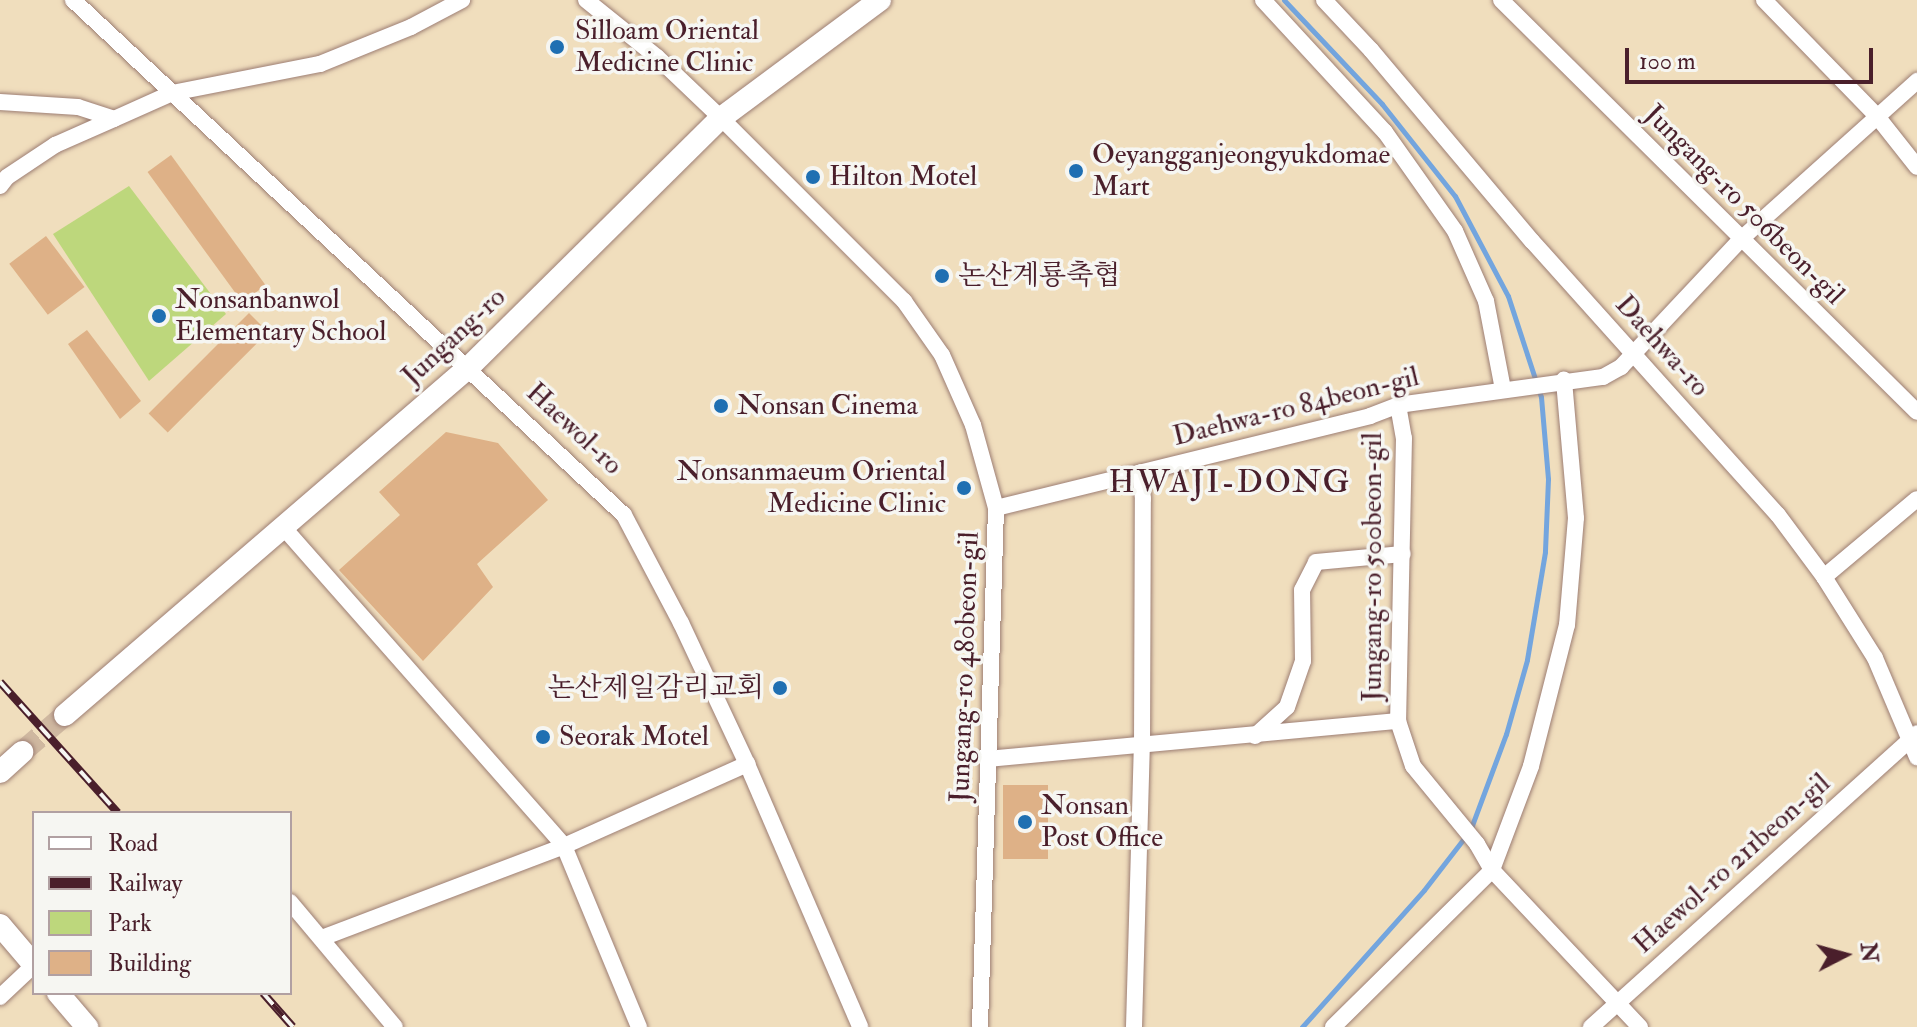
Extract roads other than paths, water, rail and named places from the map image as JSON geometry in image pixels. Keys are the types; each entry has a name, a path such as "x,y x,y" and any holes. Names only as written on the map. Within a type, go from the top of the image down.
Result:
{"main road":[{"name":"Jungang-ro","path":"65,715 469,367 721,118 880,0"},
{"path":"0,772 22,752"},
{"path":"0,925 32,963"},
{"path":"60,995 87,1027"}],"street":[{"name":"Haewol-ro","path":"73,0 624,515 681,623 747,764 860,1027"},
{"path":"0,186 7,177 55,145 172,93 320,64 411,27 462,0"},
{"name":"Jungang-ro 480beon-gil","path":"586,0 657,57 721,118 921,322 942,355 973,425 996,508 980,1027"},
{"path":"1263,0 1385,132 1455,231 1486,301 1503,389"},
{"name":"Daehwa-ro","path":"1324,0 1371,50 1532,241 1778,515 1824,577 1875,658 1913,737 1917,757"},
{"name":"Jungang-ro 506beon-gil","path":"1501,0 1917,412"},
{"path":"1764,0 1876,115 1917,167"},
{"name":"Daehwa-ro 84beon-gil","path":"996,508 1370,416 1398,405 1603,377 1621,367 1741,239 1917,81"},
{"path":"0,102 78,107 114,119"},
{"path":"1333,1027 1492,870 1531,766 1567,625 1576,518 1556,381"},
{"name":"Jungang-ro 500beon-gil","path":"1398,405 1404,438 1398,721 1413,766 1477,844 1492,870 1640,1027"},
{"path":"1134,1027 1142,745 1143,499 1140,472"},
{"path":"1824,577 1917,499"},
{"path":"284,528 564,846 639,1027"},
{"path":"1254,737 1287,707 1303,661 1302,590 1316,562 1403,554"},
{"path":"987,759 1254,737 1398,721"},
{"name":"Haewol-ro 211beon-gil","path":"1591,1027 1913,737"},
{"path":"322,938 564,846 747,764"},
{"path":"292,904 395,1027"},
{"path":"0,997 32,967"}],"waterway":[{"path":"1284,0 1382,104 1455,196 1508,296 1541,397 1548,479 1545,552 1527,660 1506,734 1471,828"},
{"path":"1302,1027 1424,890 1465,837"}],"tunnel":[{"path":"22,752 65,715"}],"railway":[{"path":"0,682 116,811"},
{"path":"265,995 293,1027"}],"place":[{"name":"Silloam Oriental Medicine Clinic","path":"557,47"},
{"name":"Oeyangganjeongyukdomae Mart","path":"1076,171"},
{"name":"Hilton Motel","path":"813,177"},
{"name":"논산계룡축협","path":"942,276"},
{"name":"Nonsanbanwol Elementary School","path":"159,316"},
{"name":"Nonsan Cinema","path":"721,406"},
{"name":"Nonsanmaeum Oriental Medicine Clinic","path":"964,488"},
{"name":"논산제일감리교회","path":"780,688"},
{"name":"Seorak Motel","path":"543,737"},
{"name":"Nonsan Post Office","path":"1025,822"}],"district":[{"name":"HWAJI-DONG","path":"1230,482"}]}
